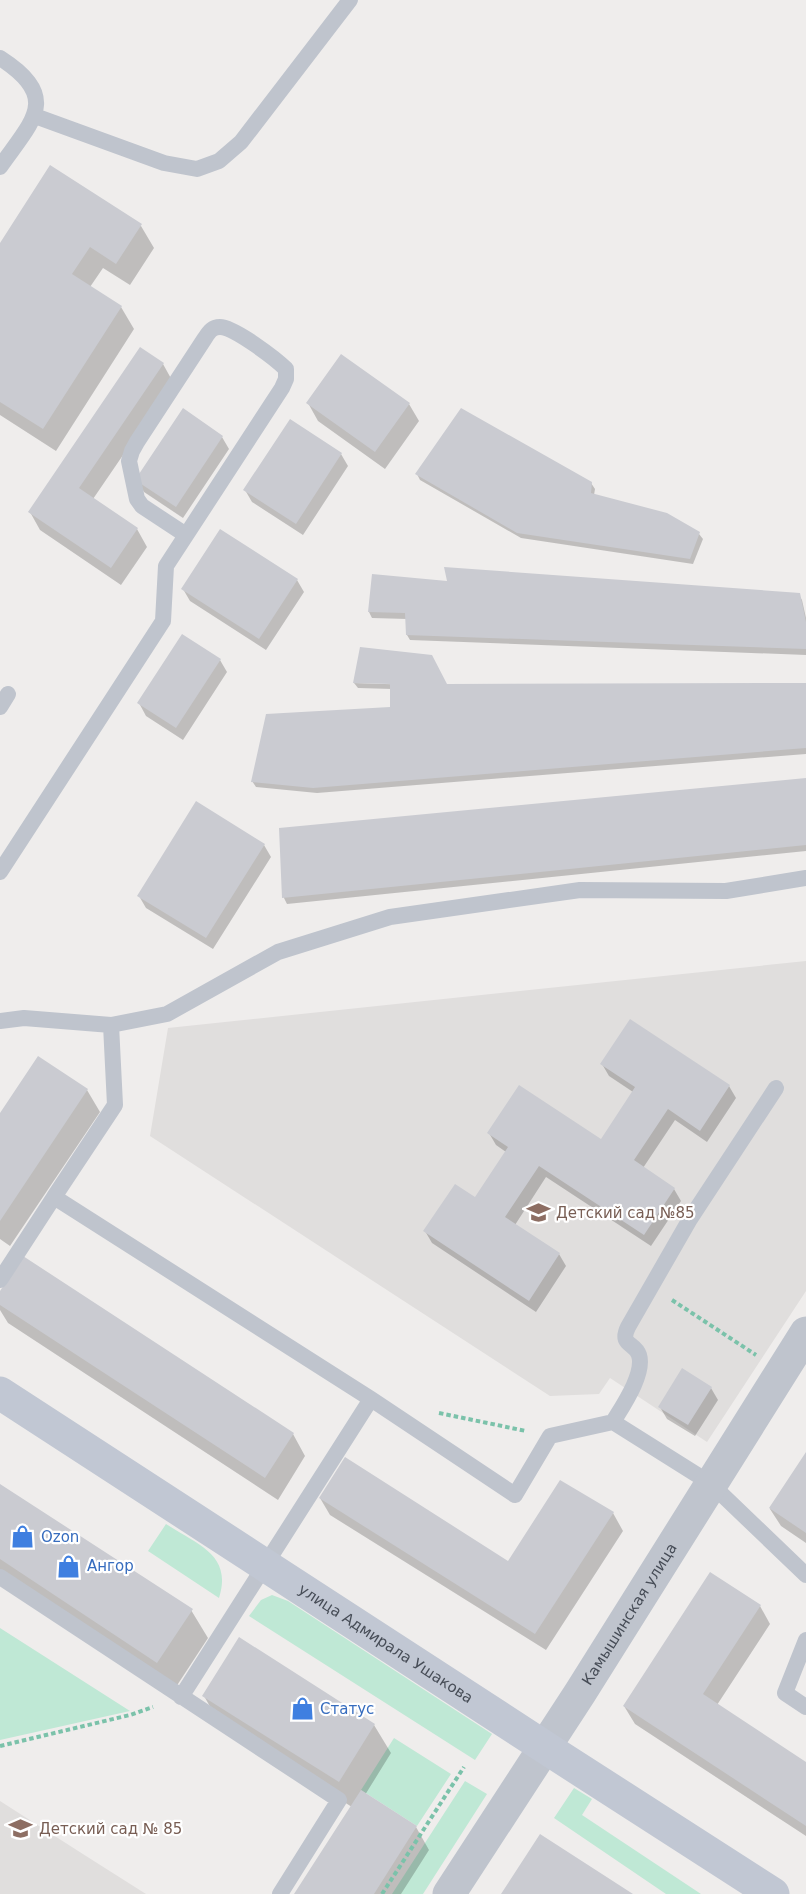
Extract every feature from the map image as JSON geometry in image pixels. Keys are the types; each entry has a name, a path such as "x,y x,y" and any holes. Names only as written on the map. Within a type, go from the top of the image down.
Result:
{"street":[{"name":"Камышинская улица","path":"449,1894 806,1333"},
{"name":"улица Адмирала Ушакова","path":"0,1393 772,1894"}],"lane":[{"path":"35,116 164,163 196,169 219,161 241,142 350,0"},
{"path":"0,58 30,82 37,99 35,116 0,168"},
{"path":"0,872 163,621 166,566 186,535 286,379 286,369 276,360 233,332 221,327 211,330 205,338 137,442 129,461 135,491 142,506 186,535"},
{"path":"0,1021 24,1018 111,1025 167,1014 278,952 390,916 580,890 726,891 806,878"},
{"path":"0,1280 115,1105 111,1025"},
{"path":"613,1422 632,1392 639,1364 638,1352 626,1341 624,1334 690,1219 776,1088"},
{"path":"54,1197 515,1495 550,1436 613,1422 710,1483 806,1575"},
{"path":"181,1696 371,1400"},
{"path":"0,1577 339,1800 280,1894"},
{"path":"806,1640 785,1693 806,1707"}],"path":[{"path":"651,1286 762,1359"},
{"path":"438,1413 550,1436"},
{"path":"0,1746 130,1715 181,1696"},
{"path":"382,1894 464,1767"}],"shaded area":[{"name":"Детский сад №85","path":"806,961 806,1291 707,1442 610,1378 599,1394 550,1396 150,1136 168,1028"},
{"name":"Детский сад № 85","path":"0,1801 86,1856 146,1894 0,1894"}],"green space":[{"path":"166,1524 200,1545 216,1561 221,1571 222,1583 219,1598 148,1551"},
{"path":"272,1595 288,1601 492,1734 475,1760 249,1616 261,1600"},
{"path":"0,1628 130,1711 0,1740"},
{"path":"394,1738 451,1774 417,1826 361,1790"},
{"path":"465,1781 487,1794 423,1894 392,1894"},
{"path":"574,1788 592,1799 582,1815 701,1894 666,1894 554,1818"}],"building":[{"path":"50,165 142,224 116,264 90,247 72,274 122,306 43,429 0,402 0,243"},
{"path":"140,347 164,363 79,488 138,528 111,568 28,512"},
{"path":"341,354 410,403 375,452 306,403"},
{"path":"183,408 223,436 176,507 135,480"},
{"path":"461,408 592,482 591,493 667,513 700,532 690,559 517,533 415,474"},
{"path":"290,419 342,453 296,524 243,490"},
{"path":"220,529 298,579 259,639 181,589"},
{"path":"444,567 800,593 806,622 806,649 406,635 405,613 368,612 372,574 447,581"},
{"path":"182,634 221,659 176,728 137,703"},
{"path":"360,647 432,655 447,684 806,683 806,748 313,788 251,782 266,714 390,707 390,684 353,683"},
{"path":"806,778 806,845 282,898 279,828"},
{"path":"196,801 265,844 206,938 137,896"},
{"path":"630,1019 730,1085 700,1131 668,1109 634,1160 675,1188 644,1235 539,1166 505,1217 560,1253 529,1301 423,1231 455,1184 475,1197 508,1147 487,1133 519,1085 601,1139 635,1087 600,1064"},
{"path":"38,1056 88,1089 0,1221 0,1113"},
{"path":"23,1256 294,1433 265,1478 0,1305 0,1291"},
{"path":"682,1368 712,1387 688,1425 658,1407"},
{"path":"806,1452 806,1533 769,1508"},
{"path":"345,1457 508,1561 560,1480 614,1512 535,1634 319,1498"},
{"path":"0,1484 193,1609 157,1663 0,1559"},
{"path":"710,1572 761,1605 703,1694 806,1762 806,1826 623,1706"},
{"path":"239,1637 375,1724 339,1782 202,1696"},
{"path":"361,1790 417,1826 374,1894 294,1894"},
{"path":"540,1834 633,1894 501,1894"}],"place":[{"name":"Детский сад №85","path":"538,1213"},
{"name":"Ozon","path":"23,1537"},
{"name":"Ангор","path":"69,1566"},
{"name":"Статус","path":"302,1709"},
{"name":"Детский сад № 85","path":"21,1829"}]}
